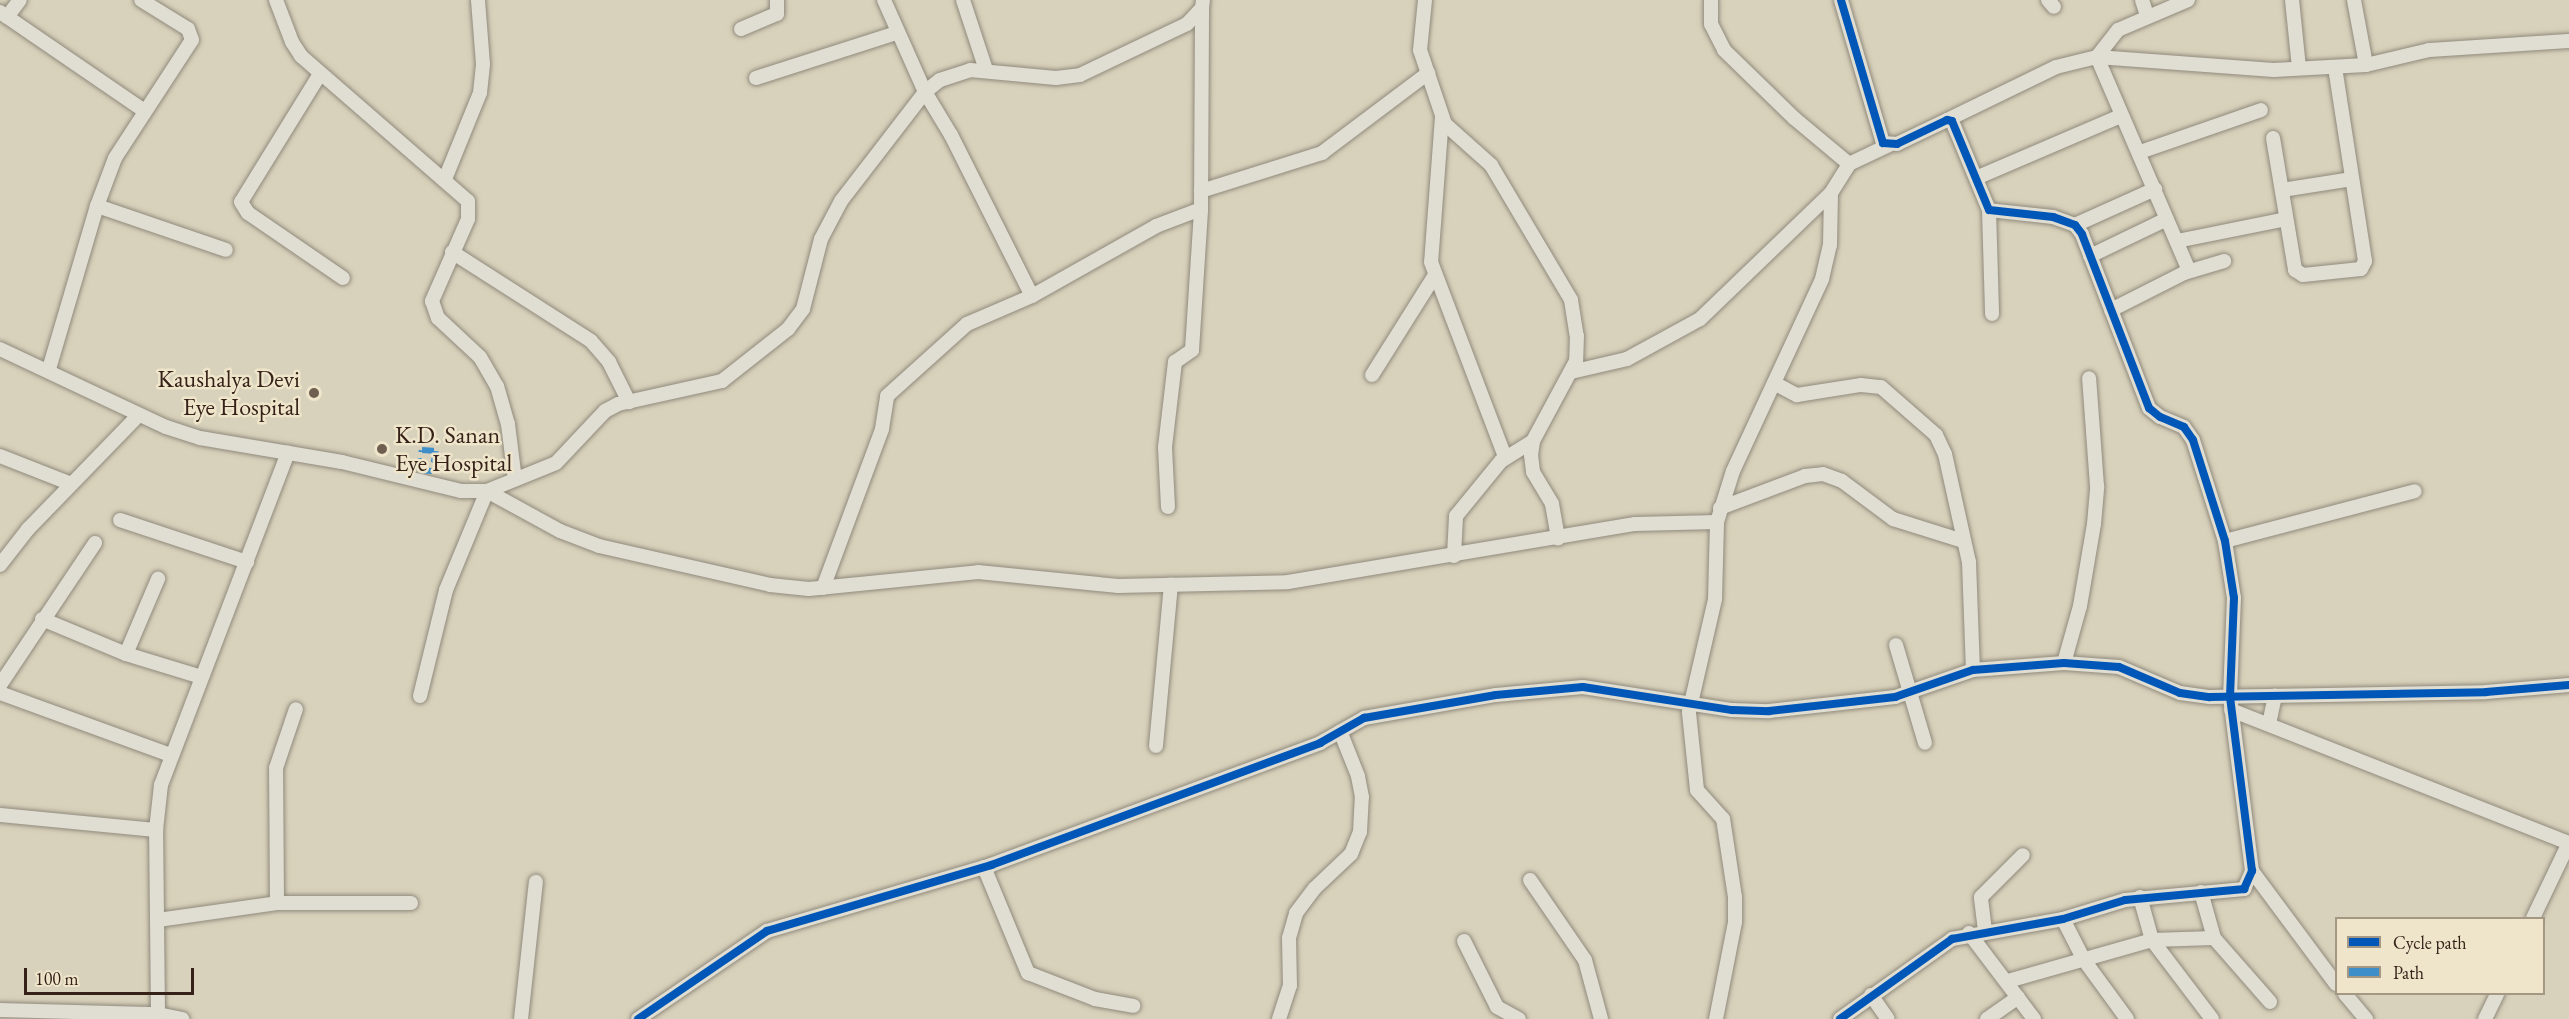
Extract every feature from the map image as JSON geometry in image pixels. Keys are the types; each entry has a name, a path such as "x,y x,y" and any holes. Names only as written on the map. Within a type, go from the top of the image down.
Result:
{"street":[{"path":"20,0 4,15 143,110"},
{"path":"49,369 97,206 115,159 143,110 188,46 192,34 141,0"},
{"path":"276,0 292,42 320,75 445,179 468,201 470,210 434,289 434,311 480,357 497,386 508,424 515,480"},
{"path":"445,179 480,93 483,64 478,0"},
{"path":"741,29 777,14 777,0"},
{"path":"884,0 896,33 925,92 951,135 1032,296"},
{"path":"963,0 986,70"},
{"path":"1425,0 1420,50 1442,117 1458,139 1491,165 1562,281 1571,300 1577,336 1571,372 1533,441 1531,463 1548,493 1558,537"},
{"path":"1711,0 1711,24 1724,50 1794,118 1849,164"},
{"path":"1841,0 1879,137 1889,145"},
{"path":"2142,0 2147,15"},
{"path":"2097,57 2118,30 2147,15 2188,0"},
{"path":"2292,0 2300,68"},
{"path":"2354,0 2366,64"},
{"path":"0,349 49,369 139,415 200,438 288,452 461,491 487,491 556,463 604,411 629,402 722,381 788,329 802,309 828,222 925,92 953,75 986,70 1056,78 1080,75 1186,24 1203,4"},
{"path":"1168,507 1165,447 1175,362 1192,350 1201,209 1203,4"},
{"path":"756,78 896,33"},
{"path":"1571,372 1627,359 1691,325 1738,285 1831,193 1849,164 2056,67 2097,57 2258,70 2335,67 2366,64 2429,50 2569,41"},
{"path":"2097,57 2121,116 2140,152 2189,271"},
{"path":"2273,138 2297,274 2361,269 2365,261 2335,67"},
{"path":"1201,191 1322,153 1428,73"},
{"path":"320,75 241,202 248,213 344,278"},
{"path":"2140,152 2261,110"},
{"path":"1976,178 2121,116"},
{"path":"1442,117 1431,240 1435,275 1505,457"},
{"path":"1947,120 1955,124 1989,210 1992,314"},
{"path":"2282,190 2352,179"},
{"path":"1989,210 2054,218 2075,225 2155,189"},
{"path":"1716,1019 1735,922 1735,897 1723,819 1697,790 1690,704 1715,599 1719,515 1733,471 1822,279 1830,245 1831,193"},
{"path":"97,206 226,250"},
{"path":"823,588 882,429 887,396 967,324 1032,296 1156,226 1201,209"},
{"path":"2090,256 2167,219"},
{"path":"2177,241 2286,219"},
{"path":"2075,225 2090,256 2149,408 2190,433 2225,541 2235,608 2230,704 2252,871 2335,981"},
{"path":"452,252 591,341 609,362 629,402"},
{"path":"2111,310 2189,271 2224,261"},
{"path":"1372,375 1435,275"},
{"path":"2064,663 2080,606 2094,524 2097,486 2089,378"},
{"path":"1774,383 1797,395 1872,384 1889,392 1928,426 1942,444 1971,578 1973,670"},
{"path":"0,565 71,484 139,415"},
{"path":"1454,556 1456,516 1505,457 1533,441"},
{"path":"158,1014 156,830 170,756 288,452"},
{"path":"0,456 71,484"},
{"path":"487,491 560,531 599,546 770,585 823,588 978,572 1118,586 1309,580 1635,524 1719,515 1805,476 1823,474 1842,481 1893,519 1963,541"},
{"path":"420,696 446,590 487,491"},
{"path":"2225,541 2415,491"},
{"path":"120,520 247,562"},
{"path":"2,677 95,543"},
{"path":"126,654 158,579"},
{"path":"1156,746 1171,585"},
{"path":"42,619 126,654 201,677"},
{"path":"1896,645 1908,693 1925,743"},
{"path":"638,1019 766,931 984,867 1310,747 1370,717 1544,688 1583,687 1690,704 1768,711 1908,693 1973,670 2064,663 2119,667 2180,693 2230,704 2268,724 2569,843 2533,917"},
{"path":"2230,704 2275,696 2486,692 2569,685"},
{"path":"0,693 170,756"},
{"path":"2268,724 2275,696"},
{"path":"277,903 276,768 296,709"},
{"path":"1279,1019 1290,986 1289,938 1296,913 1315,888 1351,854 1360,832 1362,797 1358,776 1340,731"},
{"path":"0,815 156,830"},
{"path":"1985,931 1981,897 2023,855"},
{"path":"984,867 1028,973 1095,999 1133,1006"},
{"path":"1840,1019 1943,944 1969,933 2063,919 2140,897 2244,889 2252,871"},
{"path":"1530,880 1585,960 1601,1019"},
{"path":"521,1019 536,882"},
{"path":"2200,892 2214,938 2270,1002"},
{"path":"2140,897 2152,940 2207,1017"},
{"path":"158,920 277,903 411,903"},
{"path":"2063,919 2084,960 2127,1019"},
{"path":"1969,933 2008,981 2034,1019"},
{"path":"2008,981 2152,940 2214,938"},
{"path":"1464,941 1497,1007 1519,1019"},
{"path":"1871,995 1888,1019"},
{"path":"2347,995 2366,1019"},
{"path":"2485,1019 2496,995"},
{"path":"1987,1019 2018,997"},
{"path":"0,1010 158,1014 182,1019"}],"marked path":[{"path":"422,450 436,451 432,471 418,470 422,450"}],"cycle path":[{"path":"1840,1019 1952,939 2063,919 2125,900 2244,889 2252,871 2230,697 2234,598 2225,541 2193,440 2184,427 2160,417 2149,408 2082,234 2075,225 2053,217 1989,210 1952,121 1947,120 1897,144 1883,143 1841,0"},
{"path":"638,1019 767,931 991,865 1320,743 1364,718 1496,695 1583,687 1732,710 1769,711 1895,697 1973,670 2064,663 2119,667 2180,693 2210,697 2486,692 2569,685"}],"place":[{"name":"Kaushalya Devi Eye Hospital","path":"314,393"},
{"name":"K.D. Sanan Eye Hospital","path":"382,449"}]}
